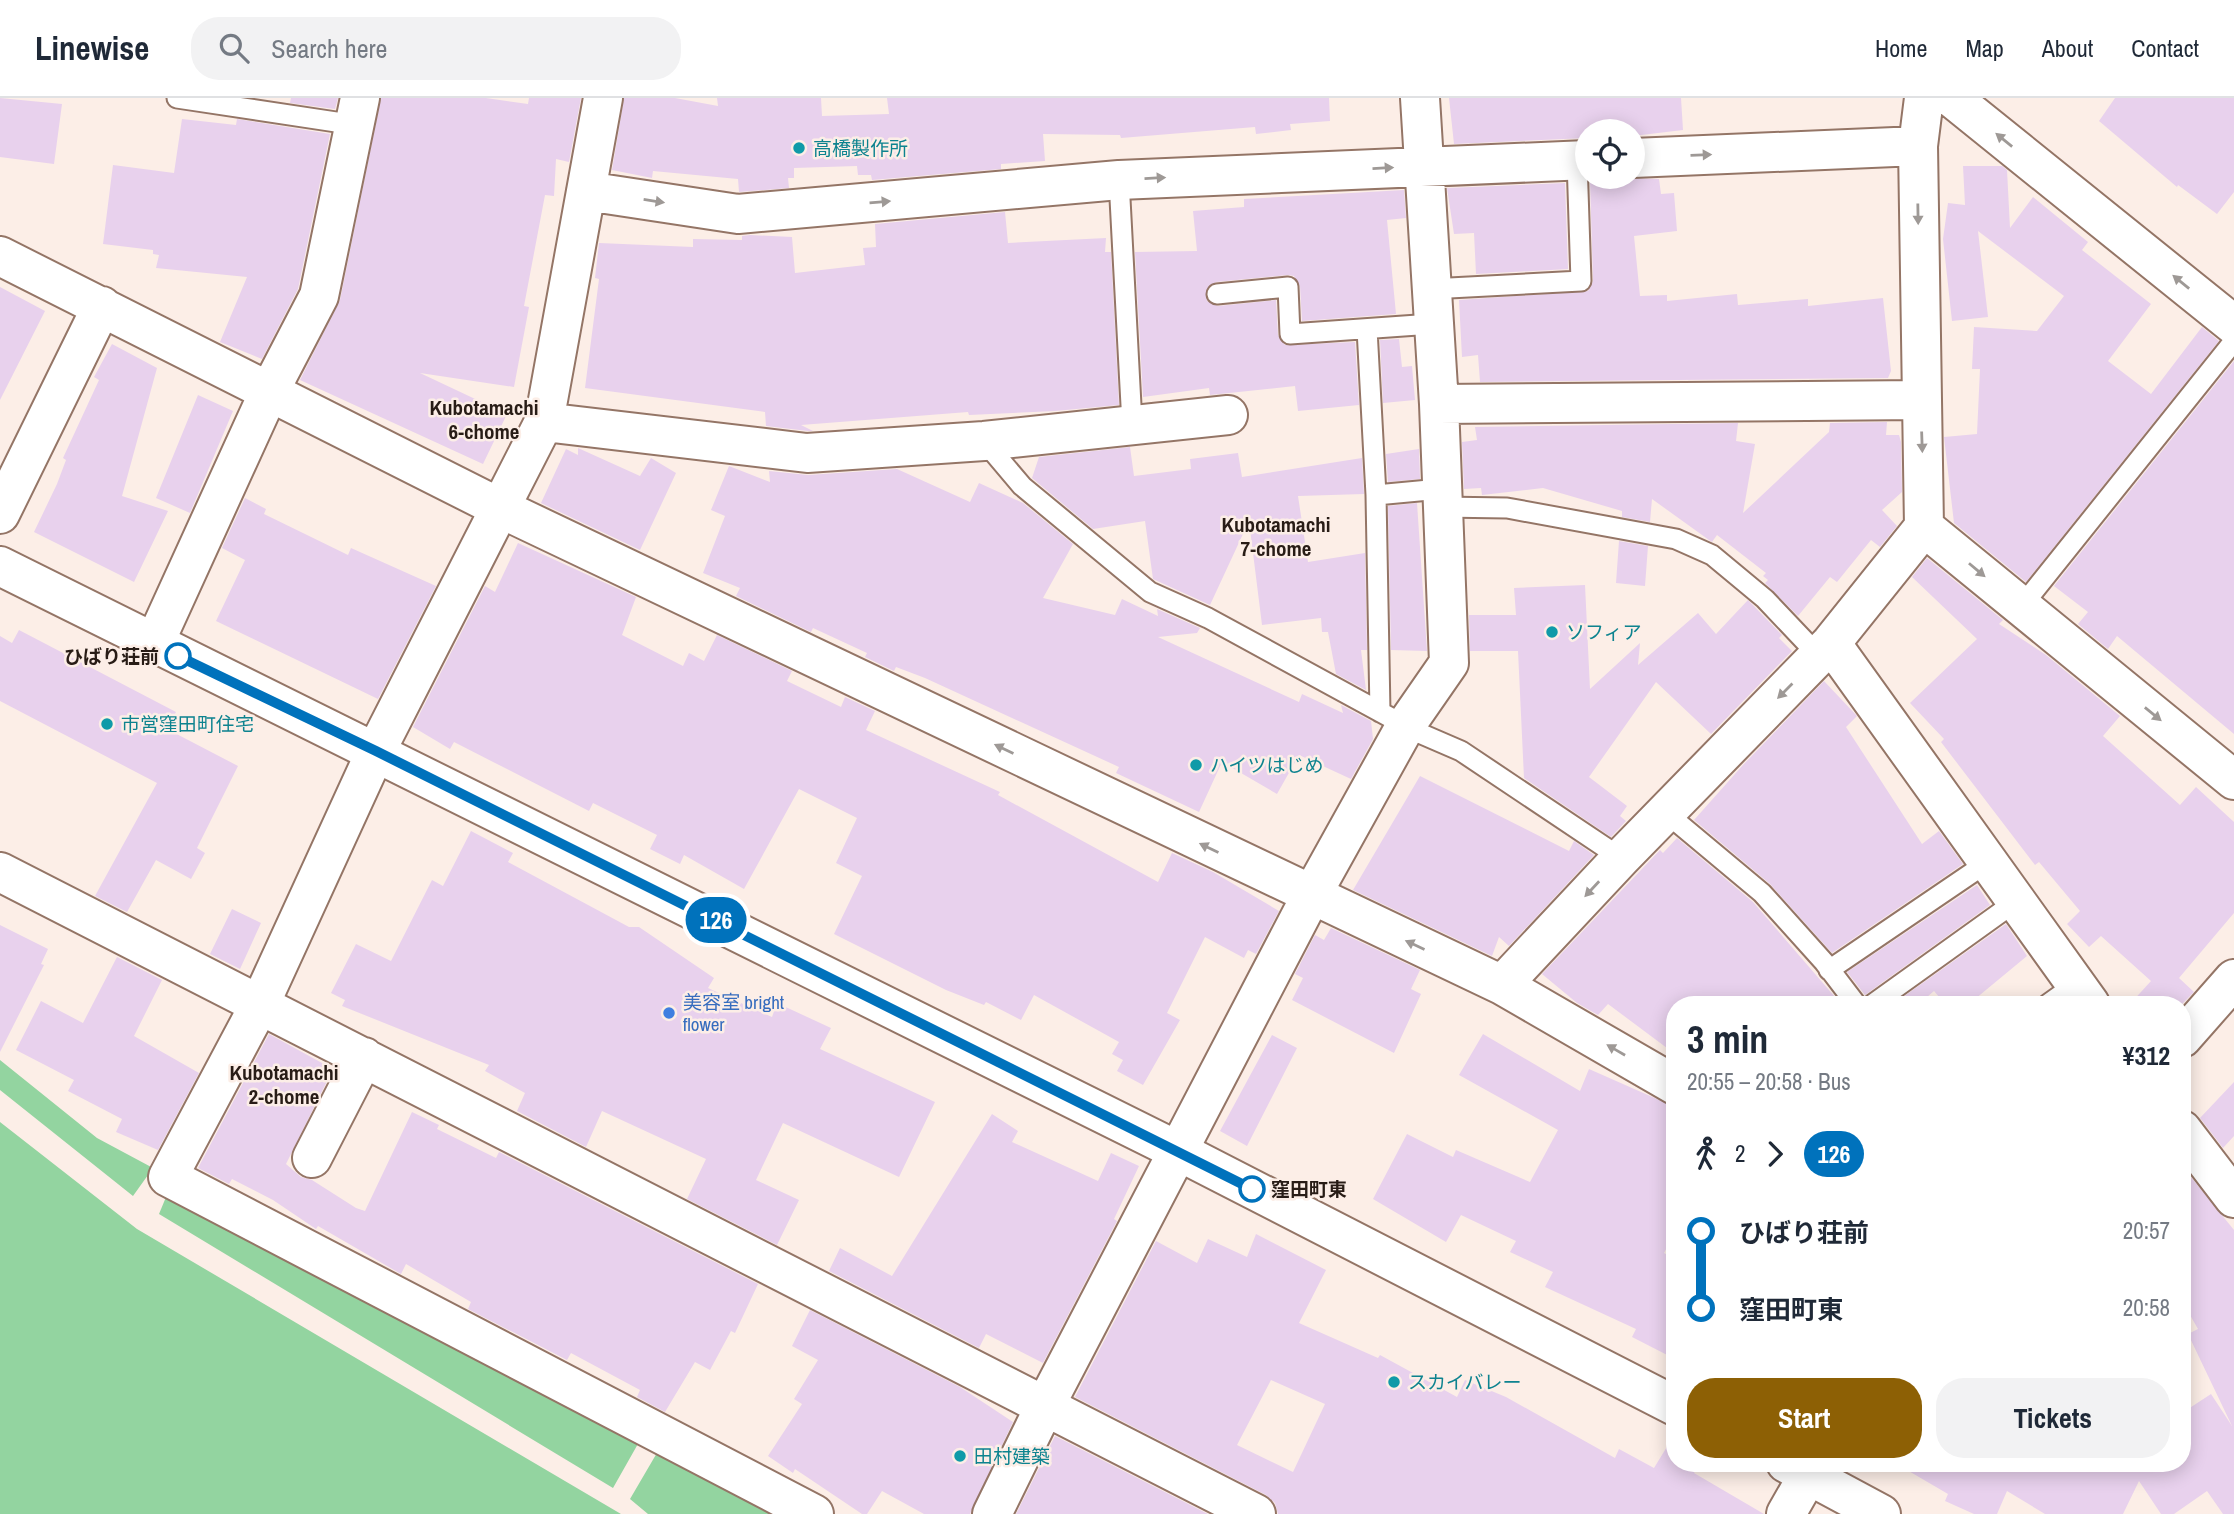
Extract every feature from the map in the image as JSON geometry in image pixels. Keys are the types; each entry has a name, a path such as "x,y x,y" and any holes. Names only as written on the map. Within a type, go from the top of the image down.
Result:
{"street":[{"path":"603,98 544,422 502,509 376,751 260,1004 168,1177 814,1514"},
{"path":"992,1514 1045,1406 1311,896 1393,718 1450,663 1439,404 1420,98"},
{"path":"1502,985 1665,812 1825,650 1924,527 1918,146 1924,98"},
{"path":"1952,98 2234,325"},
{"path":"154,644 269,392 319,296 358,112"},
{"path":"1645,157 1918,146"},
{"path":"586,191 738,214 1119,180 1575,160"},
{"path":"0,256 502,509 1502,985 1666,1080"},
{"path":"0,514 102,306"},
{"path":"1439,404 1920,400"},
{"path":"544,422 807,453 984,441 1228,415"},
{"path":"1924,527 2234,780"},
{"path":"0,566 1178,1151 1666,1401"},
{"path":"1825,650 2018,900 2070,996"},
{"path":"0,872 1256,1514"},
{"path":"2191,1028 2234,979"},
{"path":"312,1158 364,1057"},
{"path":"2191,1142 2234,1198"},
{"path":"1786,1514 1801,1472"},
{"path":"1811,1472 1881,1514"}],"lane":[{"path":"177,98 358,112"},
{"path":"1119,180 1132,424"},
{"path":"1217,294 1288,287 1290,334 1367,328 1431,306 1581,281 1582,189"},
{"path":"1367,328 1376,495 1393,718"},
{"path":"2021,607 2234,341"},
{"path":"984,441 1022,486 1150,592 1208,618 1393,718 1461,751 1621,858"},
{"path":"1376,495 1441,498 1676,539 1712,555 1825,650"},
{"path":"1665,812 1762,893 1850,996"},
{"path":"1829,970 1988,862"},
{"path":"1884,996 2018,900"}],"green space":[{"path":"0,1060 97,1138 153,1168 133,1196 0,1090"},
{"path":"0,1122 137,1229 621,1514 0,1514"},
{"path":"171,1185 643,1435 613,1488 159,1214"},
{"path":"661,1446 786,1514 648,1514 630,1499"}],"building":[{"path":"0,98 62,104 54,164 0,157"},
{"path":"291,98 338,98 335,109 290,103"},
{"path":"381,98 486,98 528,104 529,98 581,98 569,162 556,159 554,196 545,195 524,306 529,307 514,387 420,373 507,414 483,464 300,380 340,300"},
{"path":"624,98 675,98 718,106 717,98 821,98 822,116 889,114 887,98 1329,98 1330,121 1290,124 1291,130 1256,134 1255,127 1121,138 1120,135 1043,134 1045,161 1001,164 1001,169 872,180 871,175 858,175 857,166 794,168 794,178 788,178 789,188 739,192 738,179 653,171 652,178 612,170"},
{"path":"1449,98 1681,98 1683,130 1645,135 1645,119 1575,119 1575,139 1454,144"},
{"path":"2115,98 2234,98 2234,192 2217,214 2178,185 2177,187 2099,121"},
{"path":"182,119 236,125 237,119 330,134 298,289 262,359 220,342 247,277 156,268 159,255 153,254 153,250 103,244 113,165 174,173"},
{"path":"1963,166 2002,166 2007,170 2010,228 2033,197 2088,242 2082,250 2151,304 2108,361 2151,394 2202,327 2219,341 2026,582 1954,523 1944,437 1977,434 1980,369 1972,369 1974,327 2037,331 2064,296 1978,231 1988,317 1952,321 1943,239 1948,203 1965,205"},
{"path":"1645,179 1659,179 1661,194 1674,193 1677,231 1634,236 1640,296 1667,295 1667,301 1737,294 1738,305 1808,299 1808,306 1883,298 1891,371 1888,378 1480,382 1478,355 1462,357 1459,300 1588,291 1593,281 1590,189 1645,189"},
{"path":"1565,183 1568,269 1476,274 1474,233 1454,234 1447,188"},
{"path":"1404,190 1406,218 1387,220 1396,314 1302,321 1300,286 1294,276 1288,275 1216,282 1206,290 1207,301 1218,306 1276,300 1278,335 1285,345 1355,342 1359,405 1298,411 1295,386 1210,395 1209,388 1143,397 1135,252 1197,251 1193,211 1244,207 1244,199"},
{"path":"1005,212 1008,243 1106,238 1105,252 1111,252 1119,405 969,415 968,412 801,425 813,431 808,431 766,426 765,412 585,388 599,279 595,278 599,243 693,247 693,239 742,240 742,236 750,235 792,237 795,273 865,265 863,248 876,247 875,224"},
{"path":"0,287 45,311 0,400"},
{"path":"1399,339 1402,367 1412,366 1415,400 1383,403 1380,340"},
{"path":"112,344 157,368 122,496 168,511 134,582 34,532 57,484 66,460 63,458 99,380 94,377"},
{"path":"2234,361 2234,734 2117,636 2108,649 2078,624 2088,612 2054,586"},
{"path":"198,395 233,411 190,513 156,498"},
{"path":"1887,422 1886,435 1899,435 1901,442 1902,492 1882,510 1897,526 1880,547 1871,540 1837,582 1830,577 1798,616 1765,583 1768,580 1763,576 1766,573 1717,535 1712,542 1652,499 1650,522 1622,517 1622,511 1543,488 1482,495 1481,488 1464,489 1462,442 1477,440 1475,427 1738,423 1736,441 1755,444 1743,513 1829,432 1830,423"},
{"path":"1130,447 1134,476 1191,469 1190,459 1238,453 1242,477 1362,458 1364,494 1298,496 1308,562 1365,553 1367,650 1361,650 1366,690 1336,674 1328,632 1322,632 1321,618 1262,625 1249,521 1210,605 1153,579 1145,521 1093,529 1032,478 1039,457"},
{"path":"578,448 640,476 651,458 676,473 640,550 541,503 566,449 578,455"},
{"path":"1419,449 1420,479 1388,482 1386,454"},
{"path":"729,466 770,482 769,471 808,475 897,469 970,502 979,483 1023,503 1073,544 1043,598 1115,615 1122,599 1158,616 1157,609 1200,628 1197,633 1158,637 1299,702 1302,694 1343,713 1341,705 1371,721 1373,739 1351,779 1299,755 1277,794 1222,762 1199,812 1116,773 1119,767 925,678 896,667 894,671 865,657 867,653 813,628 811,632 736,596 740,588 703,573 725,516 711,510"},
{"path":"245,498 266,509 264,514 348,555 351,548 436,586 378,699 216,621 245,560 222,548"},
{"path":"1417,503 1427,651 1391,650 1388,506"},
{"path":"1619,541 1648,546 1645,586 1616,583"},
{"path":"518,543 636,597 622,635 683,666 689,653 704,661 717,635 792,671 787,681 841,707 845,697 875,711 866,730 1000,792 998,795 1158,882 1172,853 1213,872 1279,911 1256,954 1248,950 1244,958 1205,937 1167,1013 1180,1020 1143,1085 1117,1071 1123,1060 1112,1054 1119,1042 1034,995 1021,1020 986,1002 984,1005 946,990 834,934 862,876 836,863 857,818 799,789 744,889 684,855 680,864 650,849 657,835 593,803 589,811 454,742 450,749 413,727 485,586 495,592"},
{"path":"1927,558 2003,620 1999,624 2046,655 2120,716 2103,736 2180,805 2196,787 2234,822 2234,913 2179,978 2194,992 2190,996 2137,996 2151,981 2101,936 2089,947 2067,924 2080,911 2039,862 2035,865 1941,742 1944,739 1910,703 1977,639 1912,577"},
{"path":"1585,585 1590,689 1640,643 1638,665 1698,613 1716,634 1748,600 1782,635 1779,638 1792,651 1711,734 1656,682 1589,777 1627,806 1620,816 1626,821 1611,837 1524,778 1518,651 1470,651 1469,615 1516,615 1514,588"},
{"name":"市営窪田町住宅","path":"19,630 176,712 167,729 238,766 197,848 205,853 191,879 156,860 127,912 95,896 157,783 0,701 0,636 12,643"},
{"path":"1824,681 1857,716 1846,727 1922,844 1939,831 1963,864 1832,953 1770,884 1694,820"},
{"path":"1420,776 1569,851 1574,841 1594,855 1509,946 1499,937 1492,956 1353,890"},
{"path":"471,831 513,853 508,862 629,927 639,927 714,978 708,988 772,1017 777,1003 831,1028 820,1049 935,1102 899,1177 783,1123 756,1180 799,1200 777,1245 687,1199 706,1159 602,1111 586,1147 517,1111 525,1093 485,1071 489,1065 342,1006 345,1000 331,993 356,944 391,961 432,880 443,886"},
{"path":"1677,838 1753,902 1834,996 1666,996 1666,1047 1608,1004 1598,1015 1577,1003 1542,974 1660,850 1663,853"},
{"path":"1977,885 1990,905 1865,995 1847,972"},
{"path":"232,909 261,923 240,969 210,954"},
{"path":"2006,924 2027,956 1979,996 1938,996 1934,991 1928,996 1904,996"},
{"path":"0,925 48,949 41,964 44,965 0,1052"},
{"path":"1331,928 1420,970 1411,989 1421,994 1394,1053 1292,1000 1303,978 1295,974 1315,935 1324,940"},
{"path":"117,957 162,980 134,1036 199,1073 158,1150 116,1132 122,1119 68,1091 74,1080 16,1050 41,1001 83,1023"},
{"path":"269,1034 333,1069 286,1164 301,1177 312,1180 356,1208 365,1211 412,1112 439,1125 437,1129 496,1158 499,1152 758,1284 735,1333 731,1331 710,1370 695,1362 665,1412 637,1397 640,1390 571,1353 567,1360 468,1309 471,1302 406,1264 401,1274 318,1226 316,1229 273,1200 232,1179 229,1184 198,1168"},
{"path":"1483,1034 1580,1091 1589,1069 1666,1103 1666,1354 1632,1337 1636,1329 1545,1287 1553,1272 1510,1252 1516,1241 1461,1215 1446,1242 1373,1199 1407,1134 1453,1157 1456,1150 1530,1182 1558,1130 1459,1075"},
{"path":"1272,1035 1297,1048 1247,1146 1220,1131"},
{"path":"2234,1082 2234,1136 2223,1148 2200,1118"},
{"path":"992,1114 1018,1131 1012,1142 1098,1181 1111,1153 1139,1166 1114,1219 1117,1221 1043,1363 986,1334 979,1348 829,1271 840,1248 892,1276"},
{"path":"2191,1177 2234,1230 2234,1514 2223,1514 2207,1491 2174,1514 2161,1514 2139,1481 2123,1514 2045,1514 2007,1491 1997,1514 1974,1514 1945,1501 1948,1494 1910,1472 2191,1472 2191,1407 2211,1394 2232,1426 2191,1340 2191,1332 2198,1329 2191,1317"},
{"path":"1256,1234 1326,1270 1299,1323 1378,1358 1380,1355 1457,1397 1465,1380 1506,1397 1615,1458 1619,1449 1654,1468 1666,1448 1666,1472 1695,1472 1764,1514 1278,1514 1275,1503 1266,1495 1075,1397 1156,1241 1197,1263 1208,1239 1247,1257","holes":["1271,1380 1325,1404 1293,1472 1237,1445"]},
{"path":"810,1310 960,1387 1013,1422 970,1514 924,1514 882,1491 867,1514 862,1514 795,1469 793,1473 768,1456 802,1404 794,1399 818,1360 792,1346"},
{"path":"1055,1436 1208,1514 1016,1514"}],"bus line":[{"name":"126","path":"178,656 376,751 1252,1189"}],"place":[{"name":"高橋製作所","path":"799,148"},
{"name":"ソフィア","path":"1552,632"},
{"name":"ひばり荘前","path":"178,656"},
{"name":"市営窪田町住宅","path":"107,724"},
{"name":"ハイツはじめ","path":"1196,765"},
{"name":"美容室 bright flower","path":"669,1013"},
{"name":"窪田町東","path":"1252,1189"},
{"name":"スカイバレー","path":"1394,1382"},
{"name":"田村建築","path":"960,1456"}],"district":[{"name":"Kubotamachi 6-chome","path":"484,420"},
{"name":"Kubotamachi 7-chome","path":"1276,537"},
{"name":"Kubotamachi 2-chome","path":"284,1085"}]}
